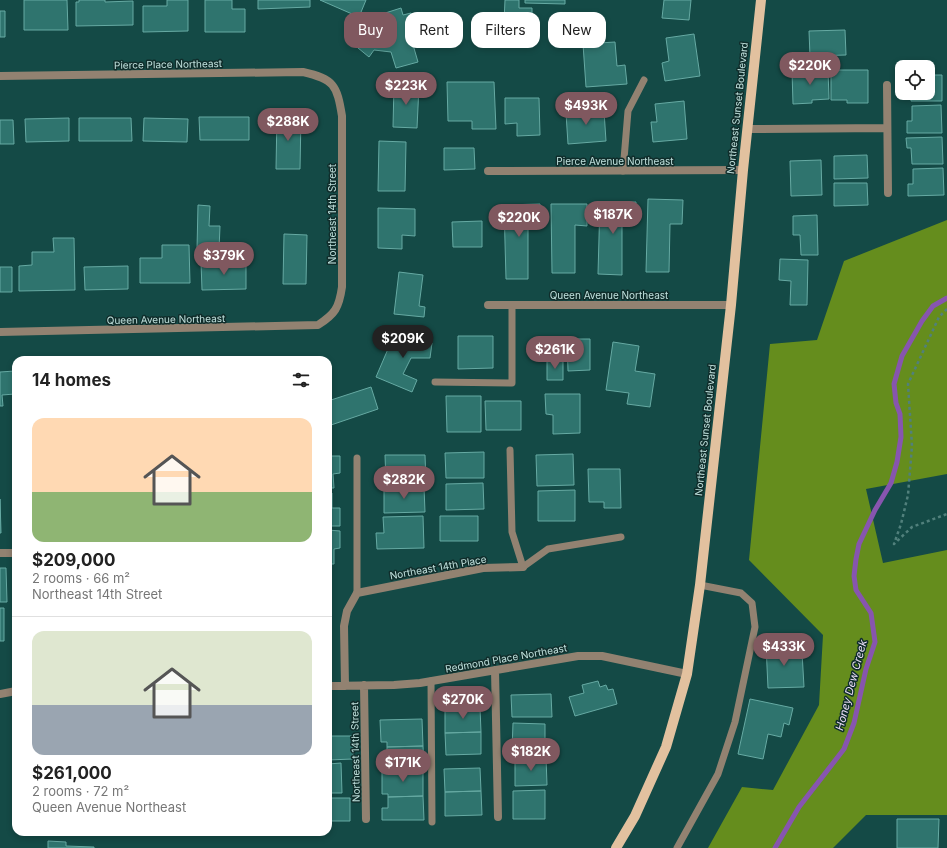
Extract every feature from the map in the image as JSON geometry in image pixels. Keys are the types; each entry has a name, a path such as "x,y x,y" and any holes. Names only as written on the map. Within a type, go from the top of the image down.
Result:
{"main road":[{"name":"Northeast Sunset Boulevard","path":"616,848 635,816 666,747 686,674 700,585 761,0"}],"street":[{"name":"Pierce Place Northeast","path":"0,76 303,72 321,76 334,85"},
{"name":"Northeast 14th Street","path":"330,317 339,303 342,288 342,116 334,85"},
{"path":"886,85 888,193"},
{"path":"747,129 887,128"},
{"name":"Pierce Avenue Northeast","path":"488,171 743,170"},
{"name":"Queen Avenue Northeast","path":"488,305 730,304"},
{"name":"Queen Avenue Northeast","path":"0,332 318,325 330,317"},
{"path":"0,553 12,553"},
{"name":"Northeast 14th Place","path":"357,593 483,568 523,567"},
{"path":"345,686 344,626 347,611 357,593"},
{"name":"Redmond Place Northeast","path":"332,686 394,685 431,681 578,656 602,656 686,674"},
{"path":"495,670 498,817"},
{"name":"Northeast 14th Street","path":"364,685 366,818"},
{"path":"0,694 12,692"}],"lane":[{"path":"623,171 628,111 644,80"},
{"path":"435,382 512,383 512,305"},
{"path":"510,450 512,532 523,567 548,549 621,536"},
{"path":"357,458 357,593"},
{"path":"677,848 718,774 735,722 755,627 752,603 741,593 700,585"},
{"path":"431,681 432,822"}],"path":[{"path":"947,309 939,317 908,384 912,446 908,495 901,524 894,544 912,527 947,514"}],"green space":[{"path":"947,220 947,474 866,489 883,563 947,550 947,815 866,815 833,848 708,848 742,787 773,790 819,705 823,635 749,560 770,344 817,340 844,261"}],"building":[{"path":"24,0 67,0 68,30 24,30"},
{"path":"79,0 105,0 105,2 133,1 133,25 76,26 76,2 79,2"},
{"path":"167,0 188,0 188,31 143,32 143,6 167,6"},
{"path":"205,0 232,0 232,9 245,9 245,32 205,32"},
{"path":"258,0 310,0 310,7 258,9"},
{"path":"320,0 366,0 361,12 348,12"},
{"path":"505,0 519,0 519,8 532,8 532,12 504,12"},
{"path":"525,0 565,0 565,4 525,3"},
{"path":"664,0 691,0 689,20 662,18"},
{"path":"401,8 403,15 405,14 405,48 414,48 418,62 396,68 391,52 374,50 369,57 358,48 397,48 397,12 388,12"},
{"path":"0,11 5,11 5,37 0,37"},
{"path":"845,30 846,55 810,56 809,31"},
{"path":"694,34 700,76 665,81 662,63 669,61 666,38"},
{"path":"615,42 617,66 625,65 627,84 586,87 583,48 606,48 606,43"},
{"path":"828,70 829,99 812,100 812,103 793,104 792,71"},
{"path":"831,70 868,70 868,103 847,103 847,100 831,100"},
{"path":"935,75 942,75 942,101 911,101 935,100"},
{"path":"447,82 494,82 496,129 472,129 472,121 448,121"},
{"path":"394,85 419,86 417,128 393,127"},
{"path":"505,98 539,98 540,135 517,136 517,123 505,124"},
{"path":"684,101 687,139 653,142 651,122 657,122 655,104"},
{"path":"941,105 942,133 907,133 907,121 912,121 912,106"},
{"path":"584,106 585,112 604,111 606,141 568,144 566,113 575,112 574,107"},
{"path":"277,115 301,116 300,169 276,169"},
{"path":"199,117 249,117 249,140 200,140"},
{"path":"69,118 69,141 26,142 25,119"},
{"path":"79,118 131,118 132,141 79,141"},
{"path":"144,118 188,119 187,142 143,141"},
{"path":"0,120 13,120 14,144 0,144"},
{"path":"942,137 943,164 912,164 911,148 907,148 906,138"},
{"path":"379,141 406,142 405,191 378,191"},
{"path":"444,148 474,148 475,169 444,170"},
{"path":"867,155 868,178 834,179 834,156"},
{"path":"821,160 822,195 791,196 790,161"},
{"path":"943,168 944,195 908,196 908,184 913,184 913,169"},
{"path":"834,183 867,183 868,205 834,206"},
{"path":"648,199 683,200 682,224 670,224 669,272 646,272"},
{"path":"600,202 636,202 635,225 622,225 622,275 598,274"},
{"path":"540,204 541,227 528,227 528,279 506,279 504,205"},
{"path":"551,204 587,204 587,226 575,225 575,273 552,273"},
{"path":"198,205 210,206 209,226 220,226 219,250 197,249"},
{"path":"378,208 415,209 415,236 402,235 402,249 378,248"},
{"path":"817,215 818,255 801,255 800,235 793,235 793,216"},
{"path":"482,221 482,247 453,247 452,222"},
{"path":"284,234 307,235 306,284 283,284"},
{"path":"53,238 74,238 75,290 19,291 19,266 32,265 32,252 54,252"},
{"path":"162,245 189,245 190,283 140,283 140,258 162,258"},
{"path":"780,259 808,260 807,305 790,305 791,281 779,280"},
{"path":"201,262 246,262 246,289 202,290"},
{"path":"128,266 128,289 85,290 84,267"},
{"path":"0,267 12,267 12,292 0,292"},
{"path":"399,272 423,275 419,306 425,307 424,317 394,314"},
{"path":"397,328 432,343 430,358 411,358 403,374 417,380 412,392 376,377"},
{"path":"458,336 493,336 493,368 458,369"},
{"path":"567,339 590,339 590,370 568,371"},
{"path":"613,342 639,346 635,371 655,374 650,407 627,404 629,393 606,390"},
{"path":"547,359 563,359 563,380 547,380"},
{"path":"12,371 12,394 2,395 3,406 0,406 0,372"},
{"path":"371,387 378,409 332,425 332,400"},
{"path":"545,394 580,394 580,433 553,434 553,415 546,414"},
{"path":"446,396 481,396 481,432 447,432"},
{"path":"485,401 521,401 521,430 486,430"},
{"path":"484,452 484,478 446,478 445,453"},
{"path":"573,454 574,485 537,486 536,455"},
{"path":"385,455 425,455 426,482 386,482"},
{"path":"332,456 340,456 340,473 333,474 334,488 332,488"},
{"path":"588,469 620,469 621,508 604,508 604,502 589,502"},
{"path":"483,483 484,509 446,510 446,484"},
{"path":"384,487 424,487 425,512 384,513"},
{"path":"575,490 575,521 538,521 538,491"},
{"path":"0,499 1,533 0,533"},
{"path":"332,508 340,508 340,526 332,526"},
{"path":"423,516 424,548 377,549 376,533 384,533 383,517"},
{"path":"440,516 478,516 478,541 440,541"},
{"path":"332,530 340,531 340,548 334,549 334,564 332,564"},
{"path":"0,568 6,568 7,602 0,602"},
{"path":"0,608 4,608 4,641 0,641"},
{"path":"789,644 789,652 802,652 804,687 768,688 766,645"},
{"path":"598,681 600,687 606,685 608,690 613,689 617,704 575,716 569,697 584,693 582,685"},
{"path":"551,694 552,717 512,717 511,695"},
{"path":"750,699 793,708 789,725 784,723 781,737 768,734 763,759 738,754"},
{"path":"445,708 480,708 481,732 445,733"},
{"path":"422,719 423,746 387,747 387,742 381,742 380,720"},
{"path":"513,723 545,724 545,751 512,751"},
{"path":"481,732 481,754 446,755 445,733"},
{"path":"332,736 353,736 353,759 332,760"},
{"path":"423,746 424,767 382,768 382,755 387,755 387,747"},
{"path":"546,757 547,785 515,786 515,758"},
{"path":"341,763 342,793 332,793 332,764"},
{"path":"480,768 481,791 445,792 444,769"},
{"path":"423,770 423,796 388,797 388,794 382,794 382,771"},
{"path":"545,790 545,819 513,819 513,791"},
{"path":"481,791 482,815 445,816 445,792"},
{"path":"423,796 424,820 382,820 382,808 388,808 388,797"},
{"path":"332,798 350,798 350,821 332,821"},
{"path":"897,819 939,819 938,848 897,848"},
{"path":"48,841 66,842 66,846 94,848 48,848"}],"waterway":[{"name":"Honey Dew Creek","path":"775,848 799,807 844,749 854,723 866,669 875,642 871,613 856,590 854,576 856,559 859,544 875,510 891,483 897,462 901,437 900,414 896,403 894,384 902,356 922,321 933,306 947,298"}]}
